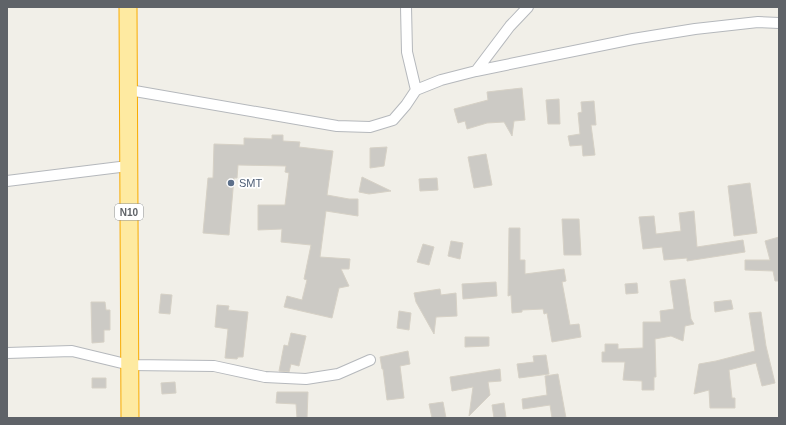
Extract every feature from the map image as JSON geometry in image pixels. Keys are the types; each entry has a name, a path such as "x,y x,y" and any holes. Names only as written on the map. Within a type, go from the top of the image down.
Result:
{"highway":[{"name":"N10","path":"128,7 130,418"}],"street":[{"path":"406,7 406,52 416,90"},
{"path":"476,71 510,26 528,7"},
{"path":"129,90 337,126 370,127 393,120 416,90 441,80 476,71 641,38 695,29 750,23 779,23"},
{"path":"7,181 128,166"},
{"path":"7,353 72,351 130,365 214,366 265,378 306,379 338,374 370,360"}],"building":[{"path":"522,88 525,120 514,121 512,136 504,122 487,123 467,129 465,121 458,123 454,109 488,100 487,92"},
{"path":"559,99 560,124 548,124 546,100"},
{"path":"594,101 596,125 591,125 595,155 583,156 582,145 570,146 568,136 580,134 578,113 582,112 581,102"},
{"path":"272,135 283,135 283,141 300,142 299,147 333,151 327,195 358,199 358,216 326,211 320,257 350,259 349,269 341,269 349,286 339,288 332,318 284,307 287,296 302,300 307,280 304,279 311,245 281,242 282,229 258,230 258,205 285,205 289,173 285,172 286,166 238,165 237,178 234,178 229,235 203,233 208,178 213,178 214,144 244,145 244,138 272,139"},
{"path":"387,147 384,166 370,168 370,148"},
{"path":"486,154 492,185 474,188 468,157"},
{"path":"362,177 391,191 369,194 359,192"},
{"path":"437,178 438,190 420,191 419,179"},
{"path":"750,183 757,233 734,236 728,186"},
{"path":"694,211 697,247 743,240 745,252 687,261 687,258 664,260 662,247 643,249 639,217 654,216 656,234 681,231 679,213"},
{"path":"562,219 579,219 581,255 564,255"},
{"path":"509,228 520,228 520,260 525,260 525,274 564,269 566,281 562,282 570,325 579,324 581,337 552,342 547,313 544,314 543,309 522,310 522,312 512,313 511,295 508,296"},
{"path":"779,237 779,281 775,281 773,271 745,270 745,260 770,260 765,241"},
{"path":"451,241 463,243 460,259 448,256"},
{"path":"423,244 434,247 429,265 417,262"},
{"path":"685,279 691,319 694,324 685,326 683,341 671,336 655,339 656,377 654,377 654,390 642,390 642,381 623,380 625,362 602,362 602,352 605,352 605,344 618,344 618,349 643,348 643,322 661,322 660,311 674,309 670,281"},
{"path":"496,282 497,296 463,299 462,284"},
{"path":"637,283 638,293 626,294 625,284"},
{"path":"440,289 441,295 456,293 457,316 436,317 434,334 416,302 414,293"},
{"path":"161,294 172,295 170,314 159,313"},
{"path":"731,300 733,309 715,312 714,302"},
{"path":"91,302 105,302 106,310 110,310 110,330 104,330 104,342 92,343"},
{"path":"217,305 229,306 228,310 248,312 243,357 238,357 237,359 225,358 228,329 215,327"},
{"path":"399,311 411,313 409,330 397,328"},
{"path":"761,312 766,346 775,383 762,386 756,363 729,370 732,398 735,398 735,408 710,408 709,390 694,394 699,364 755,351 749,313"},
{"path":"291,333 306,336 299,366 291,364 289,372 279,371 284,345 288,346"},
{"path":"465,337 489,337 489,346 465,347"},
{"path":"408,351 410,364 400,366 404,398 387,400 380,357"},
{"path":"546,355 549,374 519,378 517,364 534,362 533,356"},
{"path":"500,369 501,381 488,382 490,395 469,416 473,387 452,391 450,377"},
{"path":"558,374 566,418 552,418 550,405 523,409 522,399 547,395 545,376"},
{"path":"92,378 106,378 106,388 92,388"},
{"path":"175,382 176,393 162,394 161,383"},
{"path":"277,392 308,392 307,418 297,418 296,404 276,403"},
{"path":"443,402 446,418 432,418 429,404"},
{"path":"504,403 506,418 494,418 492,405"}],"place":[{"name":"SMT","path":"231,183"}]}
